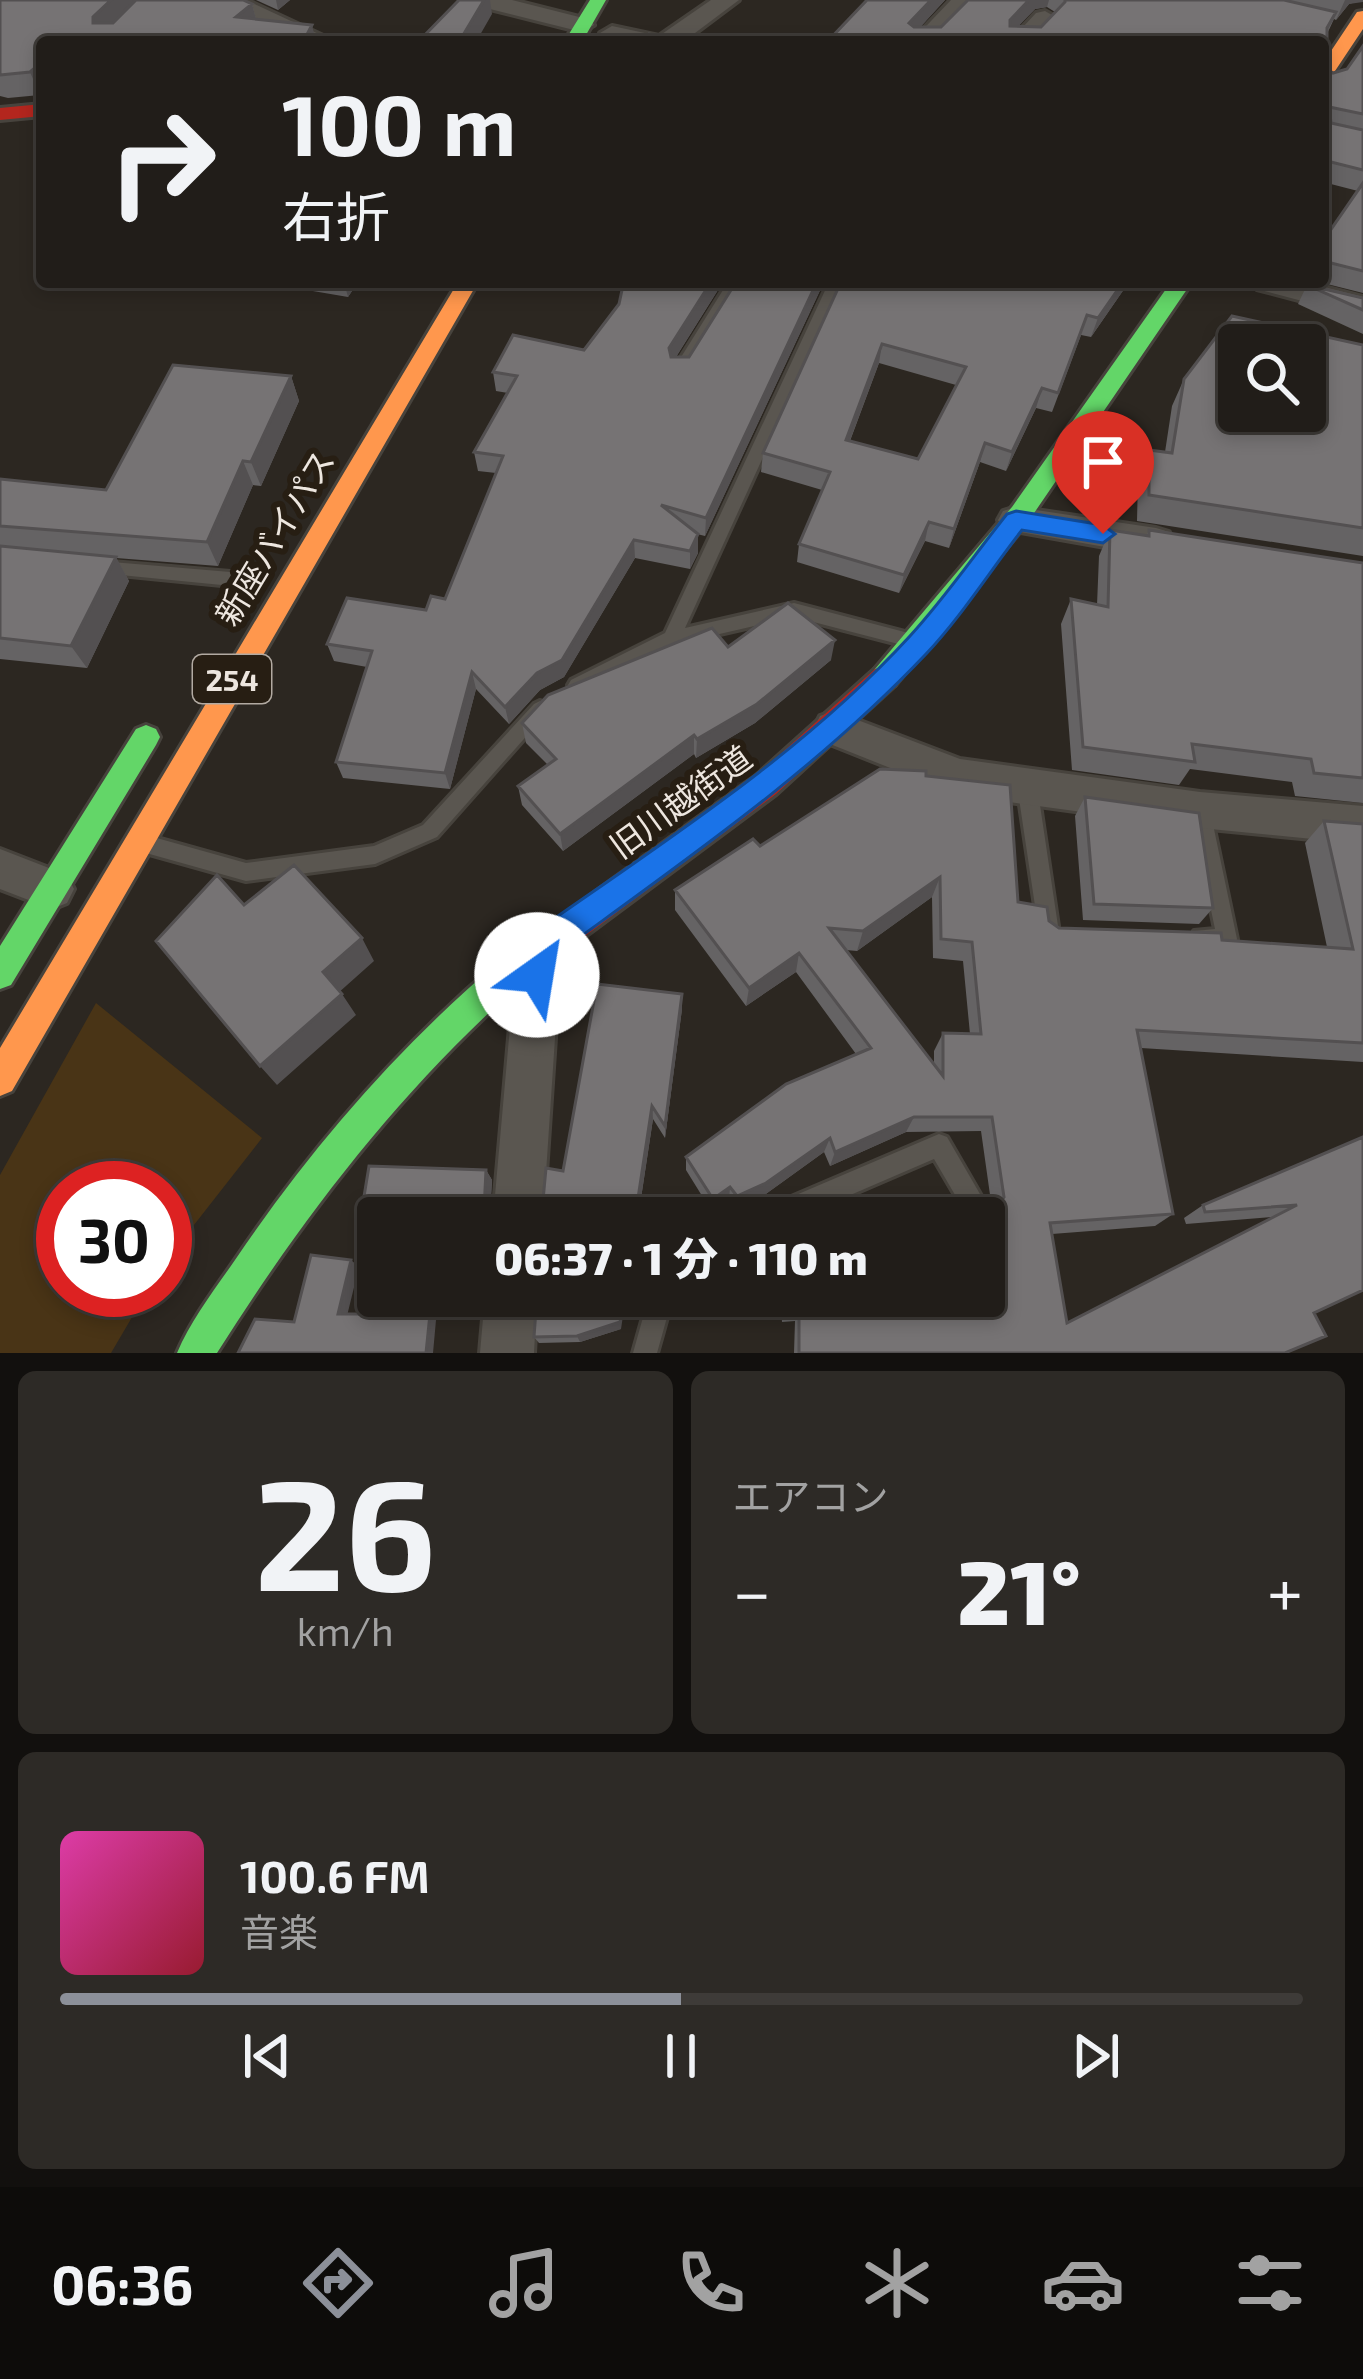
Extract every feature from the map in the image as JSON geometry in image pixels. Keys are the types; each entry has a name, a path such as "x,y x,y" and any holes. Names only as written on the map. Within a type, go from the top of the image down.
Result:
{"main road":[{"path":"577,34 598,0"},
{"path":"610,36 631,0"},
{"path":"1329,64 1349,24"},
{"path":"0,114 36,111"},
{"name":"新座バイパス","path":"0,1079 464,288"},
{"name":"旧川越街道","path":"196,1353 250,1262 340,1144 406,1069 539,948 761,789 834,728 920,643 1016,520 1178,288"},
{"name":"254","path":"0,974 161,712"}],"street":[{"path":"225,0 309,36"},
{"path":"483,0 577,34"},
{"path":"676,36 728,0"},
{"path":"930,36 965,0"},
{"path":"1028,36 1045,18"},
{"path":"1290,288 1363,308"},
{"path":"1016,520 1201,550"},
{"path":"834,728 958,777 1200,810 1363,825"},
{"path":"0,869 52,889"},
{"path":"520,1197 539,948"},
{"path":"507,1353 510,1317"}],"lane":[{"path":"680,370 731,288"},
{"path":"672,638 833,288"},
{"path":"88,566 242,580"},
{"path":"135,842 246,872 375,855 430,831 549,698 672,638 794,610 920,643"},
{"path":"1027,785 1048,932 1071,933"},
{"path":"1182,938 1227,939 1200,810"},
{"path":"818,1197 940,1145 969,1197"},
{"path":"645,1353 655,1317"}],"shaded area":[{"path":"96,1003 262,1138 192,1227 192,1161 36,1161 36,1317 132,1317 111,1353 0,1353 0,1175"}],"building":[{"path":"0,0 111,0 93,17 93,23 113,23 136,0 243,0 252,4 236,17 312,25 306,36 36,36 36,67 0,75"},
{"path":"459,0 484,0 463,36 424,36"},
{"path":"867,0 931,0 909,23 914,27 941,27 968,0 1029,0 1010,26 1041,27 1065,0 1284,0 1336,12 1327,36 833,36"},
{"path":"1363,46 1363,114 1329,107 1329,70 1347,69"},
{"path":"1329,107 1331,123 1363,130 1363,170 1329,162"},
{"path":"1363,183 1363,271 1329,262 1329,232"},
{"path":"707,288 669,348 671,357 689,357 732,288 814,288 706,518 661,505 698,534 690,551 634,540 562,660 537,673 505,707 472,672 445,773 336,762 372,651 327,644 347,598 426,610 431,596 445,599 503,456 474,452 517,376 493,372 513,335 584,350 619,304 622,290"},
{"path":"838,288 1119,288 1098,318 1087,315 1058,393 1042,388 1012,452 985,443 954,529 929,522 904,575 799,544 830,472 763,453","holes":["882,344 966,367 918,459 846,440"]},
{"path":"1314,288 1363,298 1363,310"},
{"path":"1232,316 1268,324 1226,324"},
{"path":"1218,334 1218,432 1326,432 1326,337 1363,345 1363,528 1149,495 1149,450 1172,453 1184,379"},
{"path":"173,365 291,376 251,462 243,461 207,542 0,526 0,479 106,490"},
{"path":"1110,530 1149,536 1149,530 1363,563 1363,778 1314,773 1311,759 1192,744 1195,762 1083,747 1071,599 1108,607"},
{"path":"0,546 116,557 71,646 0,638"},
{"path":"788,603 835,640 757,704 697,739 694,735 560,834 518,786 556,759 522,723 548,695 712,628 728,647"},
{"path":"880,769 926,771 926,776 1010,785 1018,902 1047,907 1049,921 1059,928 1221,933 1222,940 1353,949 1324,821 1363,824 1363,1043 1137,1030 1173,1214 1050,1223 1067,1323 1297,1205 1205,1212 1203,1205 1363,1137 1363,1290 1314,1313 1326,1336 1285,1353 799,1353 799,1317 1005,1317 1005,1197 992,1117 914,1117 835,1152 830,1138 766,1183 737,1196 730,1187 712,1197 686,1157 786,1084 871,1048 799,953 749,988 675,890 753,839 760,846","holes":["940,877 941,939 972,942 981,1034 943,1033 943,1076 829,928 863,931"]},
{"path":"1085,797 1199,813 1213,908 1094,904"},
{"path":"294,865 362,938 323,972 342,994 260,1066 156,941 217,875 244,905"},
{"path":"597,984 682,994 665,1126 652,1106 638,1197 543,1197 546,1168 563,1171"},
{"path":"369,1166 486,1170 485,1197 364,1197"},
{"path":"311,1255 351,1260 338,1314 430,1317 426,1353 238,1353 255,1319 294,1322"},
{"path":"535,1317 621,1317 620,1322 577,1336 534,1337"}],"traffic: fast":[{"path":"577,36 598,0"},
{"path":"885,677 1021,513 1178,288"},
{"path":"0,974 146,737"},
{"path":"196,1353 263,1250 336,1151 417,1059 507,975"}],"traffic: slow":[{"path":"1329,67 1363,16"},
{"path":"0,1079 464,288"}],"traffic: jam":[{"path":"0,114 36,111"},
{"path":"507,975 766,785 885,677"}],"route":[{"path":"537,975 539,948 761,789 834,728 920,643 1016,520 1103,534"}]}
